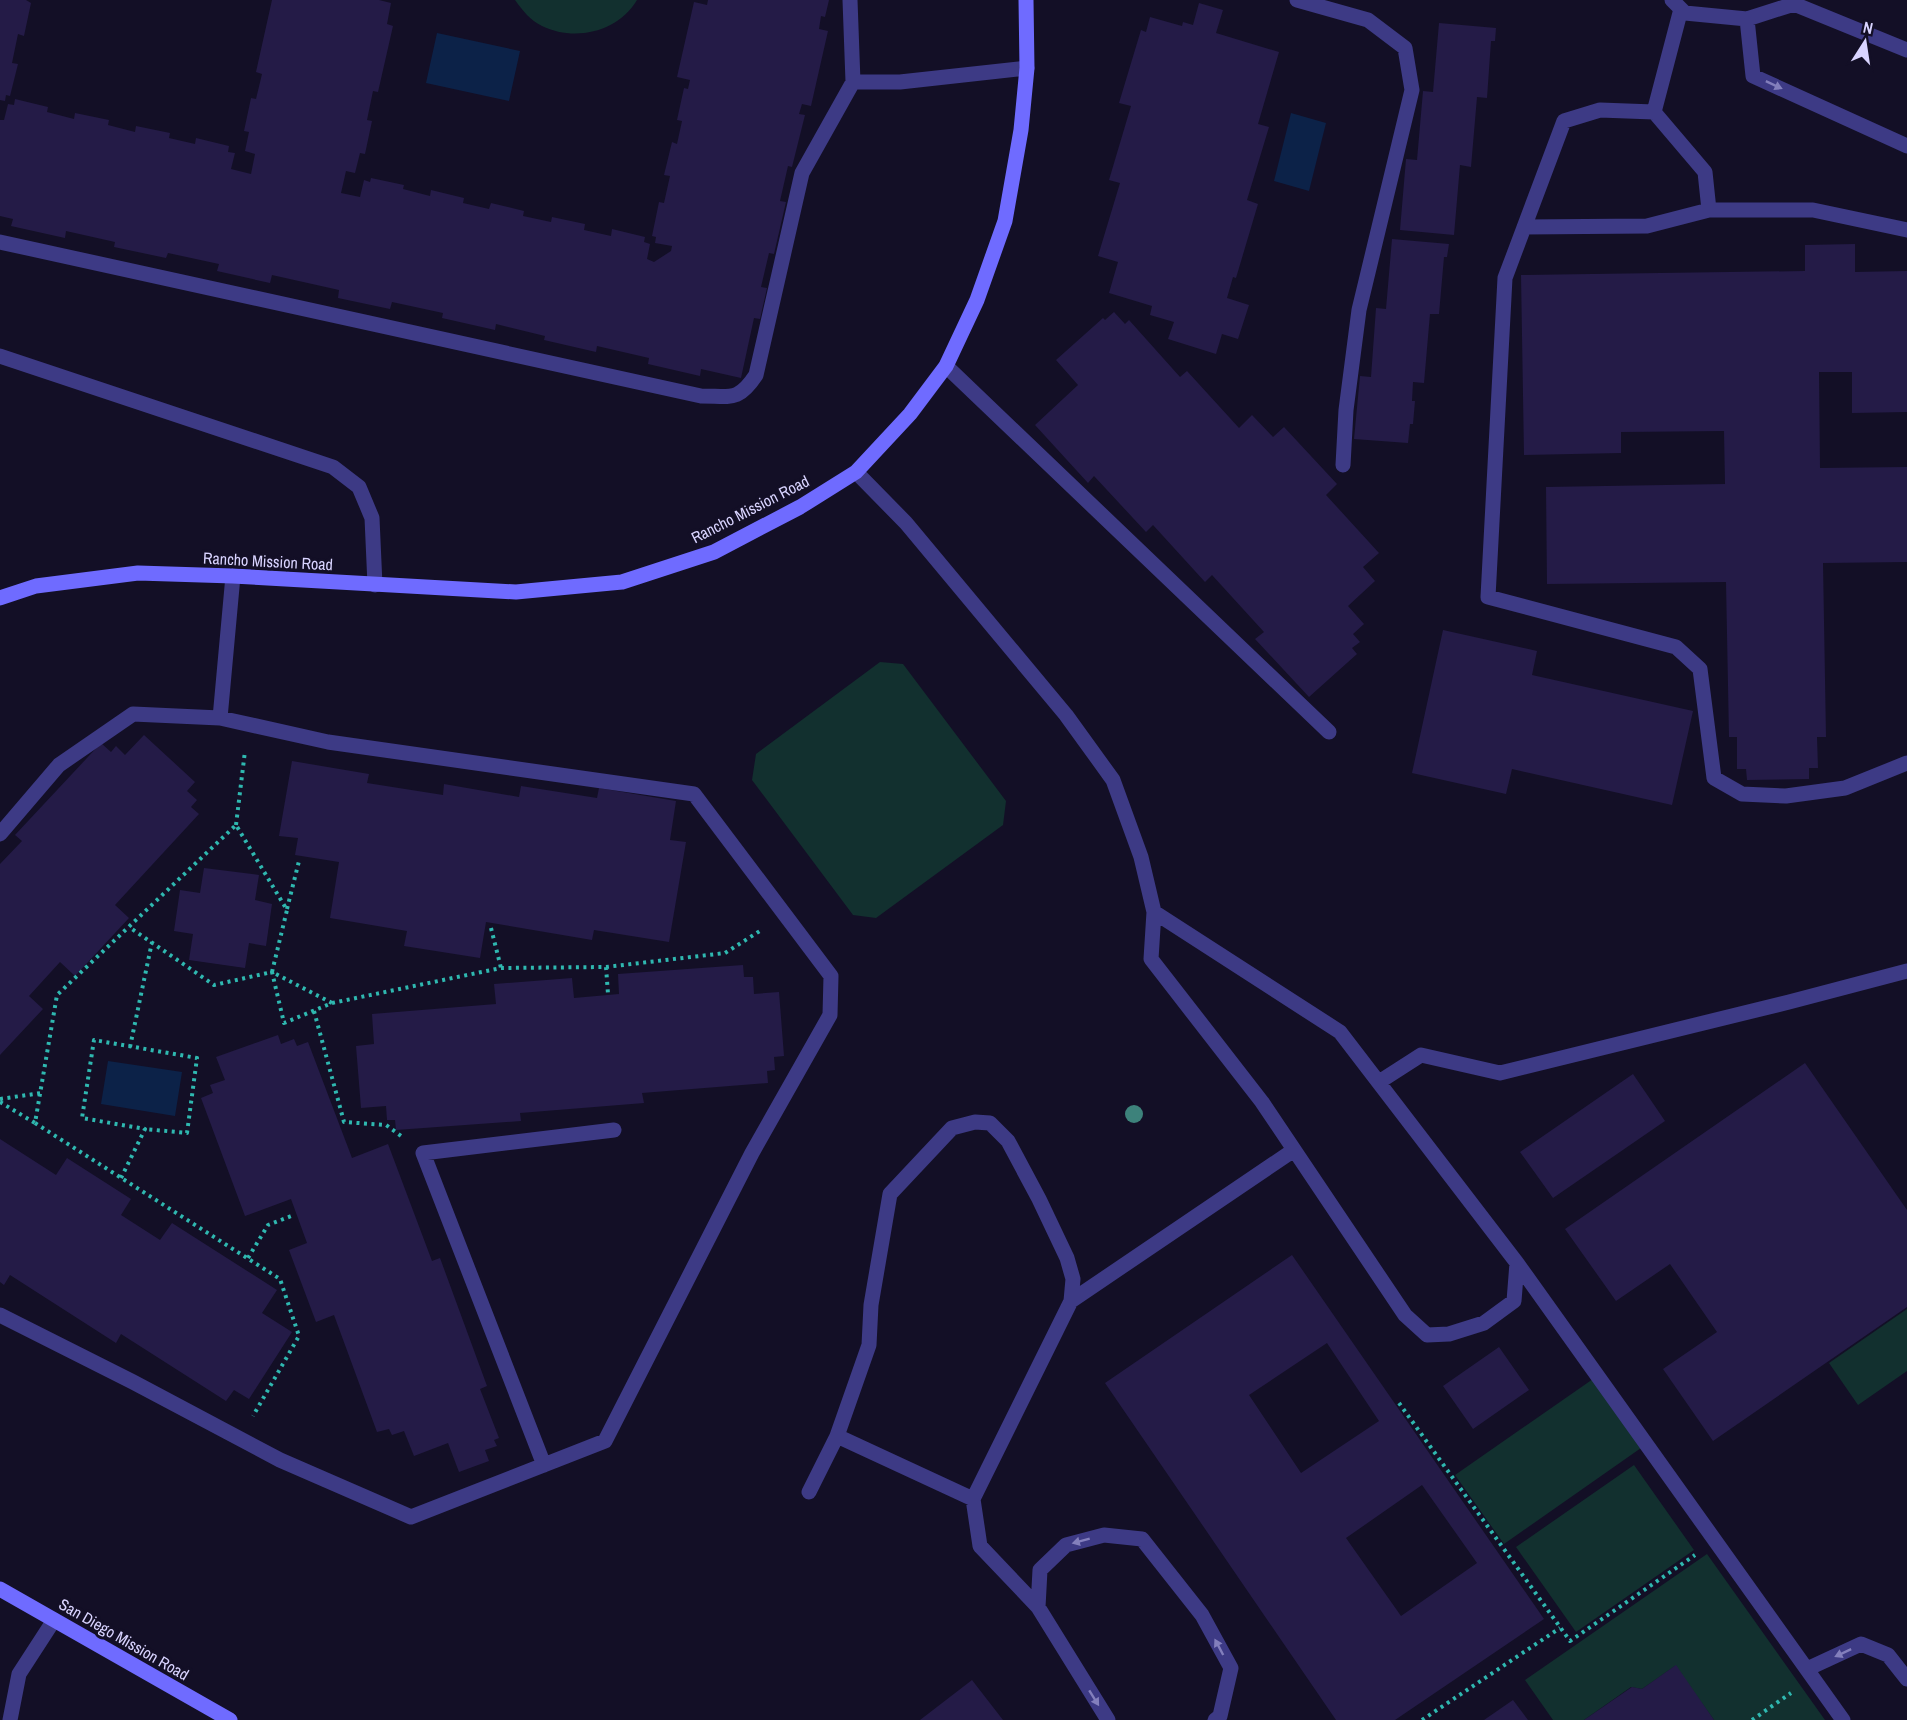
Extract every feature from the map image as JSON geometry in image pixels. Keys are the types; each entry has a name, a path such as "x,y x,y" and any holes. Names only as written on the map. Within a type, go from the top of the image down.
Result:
{"main road":[{"name":"Rancho Mission Road","path":"0,598 36,586 138,573 516,592 622,582 714,552 800,507 856,472 910,414 946,366 977,300 1005,221 1021,130 1027,68 1026,0"},
{"name":"San Diego Mission Road","path":"0,1589 230,1720"}],"lane":[{"path":"0,242 701,396 730,397 739,394 756,375 802,173 853,82 850,0"},
{"path":"1298,0 1368,20 1405,48 1412,90 1359,310 1346,410 1343,465"},
{"path":"1677,4 1685,13 1747,19 1794,4 1907,50"},
{"path":"1654,112 1677,4"},
{"path":"1747,19 1754,76 1907,146"},
{"path":"853,82 900,82 1027,68"},
{"path":"1709,210 1705,172 1654,112 1600,110 1564,121 1505,278 1488,597 1676,647 1700,669 1714,778 1742,794 1786,796 1845,788 1907,763"},
{"path":"1524,227 1647,226 1709,210 1813,210 1907,230"},
{"path":"0,356 333,467 359,487 372,518 375,585"},
{"path":"946,366 1329,732"},
{"path":"856,472 906,523 997,632 1066,715 1113,780 1141,857 1154,912 1151,959 1262,1102 1405,1315 1427,1335 1449,1334 1484,1323 1514,1301 1517,1263"},
{"path":"220,718 233,576"},
{"path":"0,834 59,765 133,714 220,718 327,742 694,794 831,976 830,1015 752,1153 605,1441 411,1517 280,1460 0,1315"},
{"path":"1154,912 1340,1032 1517,1263 1843,1720"},
{"path":"1378,1083 1421,1055 1500,1073 1907,971"},
{"path":"809,1492 837,1436 869,1345 872,1305 890,1194 952,1128 975,1122 990,1123 1008,1141 1039,1199 1067,1258 1073,1279 1071,1301 973,1499 980,1546 1038,1607 1108,1720"},
{"path":"544,1465 423,1153 614,1130"},
{"path":"1071,1301 1294,1150"},
{"path":"837,1436 973,1499"},
{"path":"1038,1607 1040,1570 1066,1545 1104,1535 1142,1539 1202,1615 1231,1668 1220,1716 1215,1720"},
{"path":"10,1720 19,1674 54,1620"},
{"path":"1810,1673 1861,1644 1888,1654 1907,1679"}],"path":[{"path":"248,725 236,825 287,910"},
{"path":"34,1123 57,995 236,825"},
{"path":"298,861 272,972 284,1023 332,1003 501,968 606,968 724,953 785,915"},
{"path":"129,927 214,984 272,972 332,1003"},
{"path":"491,928 501,968"},
{"path":"130,1047 152,942"},
{"path":"606,968 608,994"},
{"path":"314,1011 344,1122 386,1125 423,1153"},
{"path":"94,1040 197,1058 187,1133 145,1129 82,1118 94,1040"},
{"path":"0,1101 41,1093"},
{"path":"0,1101 280,1279 299,1336 240,1438"},
{"path":"121,1178 145,1129"},
{"path":"248,1258 268,1225 294,1215"},
{"path":"1399,1403 1570,1641 1696,1555"},
{"path":"1422,1720 1560,1628"},
{"path":"1752,1720 1810,1673"}],"green space":[{"path":"515,0 637,0 619,20 607,27 582,33 568,33 542,26 527,15"},
{"path":"880,662 903,664 1006,801 1003,825 876,918 853,915 752,780 756,754"},
{"path":"1907,1309 1907,1371 1858,1405 1829,1363"},
{"path":"1593,1379 1641,1448 1504,1544 1455,1475"},
{"path":"1634,1465 1694,1550 1576,1632 1516,1547"},
{"path":"1707,1554 1825,1720 1714,1720 1675,1666 1642,1689 1631,1687 1584,1720 1553,1720 1525,1680"}],"water":[{"path":"437,33 520,51 509,101 426,83"},
{"path":"1291,113 1326,123 1309,191 1274,181"},
{"path":"108,1061 182,1072 175,1116 101,1104"}],"building":[{"path":"0,0 26,0 31,3 24,36 18,34 12,63 18,64 10,96 6,95 5,101 0,100"},
{"path":"272,0 379,0 391,3 387,24 393,26 378,92 373,91 367,120 372,121 365,154 360,153 355,173 346,171 341,193 360,197 364,180 370,182 371,178 404,185 403,189 430,196 431,190 464,198 463,203 489,209 491,203 524,211 523,216 551,222 552,217 585,224 584,230 611,236 612,229 645,237 644,242 650,244 647,259 654,262 671,251 672,246 655,243 656,237 652,236 659,202 664,203 670,176 664,175 672,142 677,144 682,121 677,120 684,88 688,89 690,80 677,77 694,2 707,5 708,0 829,0 825,17 821,16 819,29 828,31 811,106 802,104 799,114 805,115 792,167 788,166 780,201 786,202 774,254 769,253 761,287 767,288 760,319 754,318 741,378 701,369 700,376 648,364 649,358 597,346 596,352 544,340 545,336 496,324 495,330 442,318 443,313 392,302 390,309 338,298 339,290 272,275 270,283 217,271 219,264 168,253 166,258 114,247 115,242 66,231 65,238 11,226 13,219 0,216 0,120 4,120 8,104 14,105 15,99 48,107 47,112 74,119 75,113 109,120 108,125 135,132 136,126 170,133 169,138 195,144 196,138 229,146 228,152 235,153 231,169 251,174 255,154 245,151 249,132 244,131 251,98 256,99 262,74 256,72"},
{"path":"1199,3 1223,10 1216,33 1279,52 1258,124 1269,127 1247,200 1258,204 1236,278 1233,277 1227,298 1249,305 1238,339 1222,334 1216,354 1168,339 1174,322 1150,315 1152,306 1109,293 1118,262 1098,256 1120,183 1109,180 1131,106 1119,103 1141,30 1146,32 1150,17 1182,26 1183,22 1193,25"},
{"path":"1439,23 1496,28 1495,41 1491,41 1487,98 1477,97 1471,167 1460,165 1454,235 1400,230 1406,159 1417,160 1423,91 1433,92"},
{"path":"1392,239 1449,244 1447,257 1444,257 1439,314 1430,314 1424,383 1413,382 1412,401 1415,401 1413,424 1410,424 1408,443 1354,439 1360,376 1371,377 1376,308 1386,309"},
{"path":"1855,244 1855,272 1907,271 1907,412 1852,413 1852,372 1819,372 1820,468 1907,467 1907,562 1823,563 1826,737 1817,737 1818,768 1809,768 1809,779 1747,780 1746,769 1737,769 1737,737 1729,737 1726,582 1547,584 1546,487 1725,484 1724,431 1621,432 1621,453 1524,455 1521,275 1805,271 1805,245"},
{"path":"1114,312 1125,324 1129,320 1180,377 1187,371 1239,428 1252,415 1273,437 1284,427 1337,484 1326,495 1379,553 1363,567 1375,581 1348,606 1364,624 1353,634 1360,642 1352,648 1357,654 1309,697 1255,639 1264,632 1212,575 1205,582 1153,525 1146,532 1094,476 1088,483 1035,425 1078,385 1056,360 1103,318 1105,320"},
{"path":"1443,630 1537,651 1532,675 1693,711 1672,805 1512,769 1506,794 1412,773"},
{"path":"144,735 195,782 187,791 197,800 191,807 199,814 115,905 129,918 75,976 60,962 29,996 43,1009 0,1055 0,864 22,841 15,835 101,743 111,752 116,746 125,755"},
{"path":"292,761 369,774 367,783 443,795 444,784 519,797 521,786 597,798 599,788 676,801 670,840 686,842 669,942 594,930 592,940 486,922 480,958 404,946 407,931 330,918 339,862 295,855 298,838 279,836"},
{"path":"204,868 259,875 255,900 272,904 266,946 249,943 245,968 189,960 193,934 174,931 180,890 200,893"},
{"path":"743,965 744,977 753,977 754,994 779,992 784,1056 774,1057 775,1070 767,1071 768,1083 642,1093 644,1103 520,1113 521,1121 396,1130 395,1120 387,1120 386,1106 361,1108 356,1046 374,1044 372,1014 496,1004 494,984 572,978 574,998 619,994 618,974"},
{"path":"278,1035 281,1044 294,1039 297,1046 308,1042 352,1158 388,1144 432,1261 440,1258 487,1386 480,1389 499,1438 494,1440 497,1446 485,1450 489,1461 459,1472 448,1443 414,1456 404,1431 392,1435 389,1429 377,1432 334,1315 316,1322 289,1250 307,1243 291,1199 245,1216 201,1098 213,1093 210,1085 225,1080 216,1057"},
{"path":"1805,1063 1907,1210 1907,1307 1713,1441 1663,1369 1717,1332 1670,1264 1616,1301 1565,1229"},
{"path":"1633,1074 1665,1121 1553,1198 1520,1152"},
{"path":"0,1139 56,1175 67,1158 131,1199 121,1215 160,1240 172,1223 277,1290 262,1313 292,1332 249,1399 234,1390 226,1401 121,1334 116,1343 10,1275 4,1285 0,1282"},
{"path":"1292,1255 1544,1619 1395,1720 1336,1720 1105,1383","holes":["1327,1343 1379,1421 1301,1473 1249,1395","1422,1485 1477,1563 1401,1616 1346,1538"]},
{"path":"1499,1347 1529,1390 1473,1429 1443,1386"},
{"path":"1676,1665 1714,1720 1584,1720 1632,1687 1642,1689"},
{"path":"972,1680 1003,1720 920,1720"},
{"path":"1513,1700 1528,1720 1484,1720"}]}
